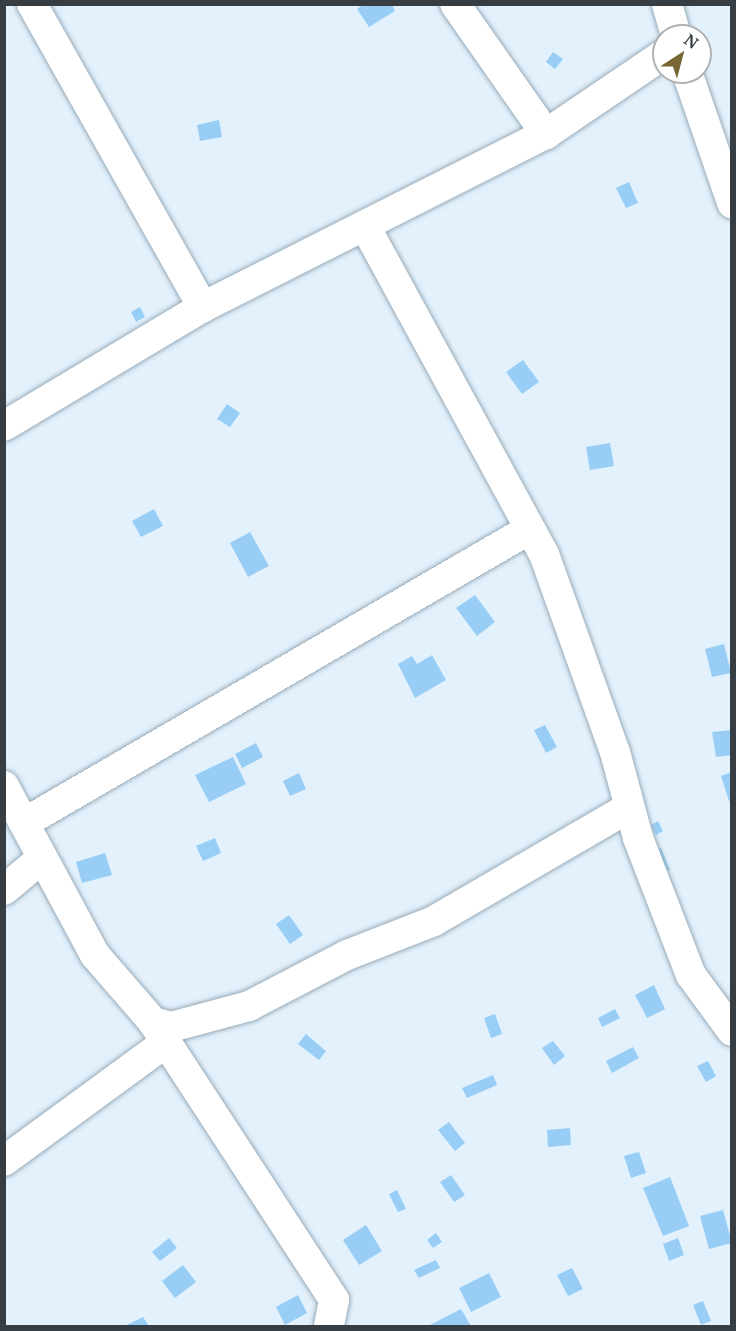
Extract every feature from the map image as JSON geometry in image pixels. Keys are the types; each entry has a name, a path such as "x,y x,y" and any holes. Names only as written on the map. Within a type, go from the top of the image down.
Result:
{"street":[{"path":"32,4 203,307"},
{"path":"455,4 546,134"},
{"path":"667,4 673,24"},
{"path":"4,426 203,307 546,134 652,62"},
{"path":"691,84 729,192"},
{"path":"364,226 530,529 615,752 628,808 691,975 732,1031"},
{"path":"24,823 530,529"},
{"path":"4,786 41,859 95,955 159,1032 334,1300 329,1326"},
{"path":"4,1161 159,1032 249,1006 347,955 434,921 628,808"},
{"path":"4,890 41,859"}],"building":[{"path":"364,4 392,4 395,11 369,27 357,9"},
{"path":"553,52 563,59 555,69 546,62"},
{"path":"219,120 222,137 200,141 197,125"},
{"path":"629,182 638,203 626,208 616,188"},
{"path":"140,307 145,317 136,322 131,312"},
{"path":"523,360 539,382 522,394 506,372"},
{"path":"227,404 240,413 230,427 217,419"},
{"path":"610,443 614,466 590,470 586,447"},
{"path":"154,509 163,526 141,537 132,521"},
{"path":"250,532 269,566 248,577 230,543"},
{"path":"475,595 495,622 477,636 456,608"},
{"path":"724,644 731,673 712,677 705,649"},
{"path":"432,655 446,680 415,698 398,664 412,656 417,664"},
{"path":"545,725 557,747 546,753 534,730"},
{"path":"732,730 732,755 716,757 712,732"},
{"path":"256,743 263,757 242,768 235,754"},
{"path":"233,757 246,784 209,802 195,775"},
{"path":"732,772 732,800 729,801 721,776"},
{"path":"299,773 306,789 290,796 283,781"},
{"path":"658,821 663,831 656,835 651,825"},
{"path":"215,838 221,853 203,861 196,846"},
{"path":"661,848 670,870 657,876 647,853"},
{"path":"105,853 112,875 82,883 76,862"},
{"path":"289,915 303,935 290,944 276,924"},
{"path":"654,985 665,1009 647,1018 635,995"},
{"path":"615,1009 620,1018 602,1027 598,1018"},
{"path":"495,1014 502,1034 491,1038 484,1018"},
{"path":"306,1034 326,1051 319,1060 298,1044"},
{"path":"553,1041 565,1056 554,1065 542,1048"},
{"path":"633,1047 639,1058 612,1073 606,1061"},
{"path":"708,1061 716,1076 706,1082 697,1066"},
{"path":"493,1075 497,1085 467,1098 462,1088"},
{"path":"449,1122 465,1143 455,1151 438,1130"},
{"path":"570,1128 571,1145 548,1147 547,1130"},
{"path":"639,1152 646,1173 631,1178 624,1156"},
{"path":"451,1175 465,1195 454,1202 440,1182"},
{"path":"670,1177 689,1226 663,1236 643,1188"},
{"path":"397,1190 406,1209 398,1212 389,1194"},
{"path":"723,1210 732,1243 709,1249 700,1216"},
{"path":"366,1225 382,1251 359,1265 343,1240"},
{"path":"436,1233 442,1242 433,1248 427,1240"},
{"path":"169,1238 177,1248 160,1261 152,1252"},
{"path":"678,1238 684,1255 669,1261 663,1244"},
{"path":"436,1260 440,1268 419,1278 414,1270"},
{"path":"183,1265 196,1282 175,1298 162,1281"},
{"path":"572,1268 583,1289 568,1296 557,1275"},
{"path":"489,1273 501,1297 471,1312 459,1288"},
{"path":"298,1295 307,1313 285,1325 276,1307"},
{"path":"703,1301 711,1321 701,1325 693,1305"},
{"path":"461,1309 471,1326 428,1326"},
{"path":"143,1317 149,1326 125,1326"}]}
